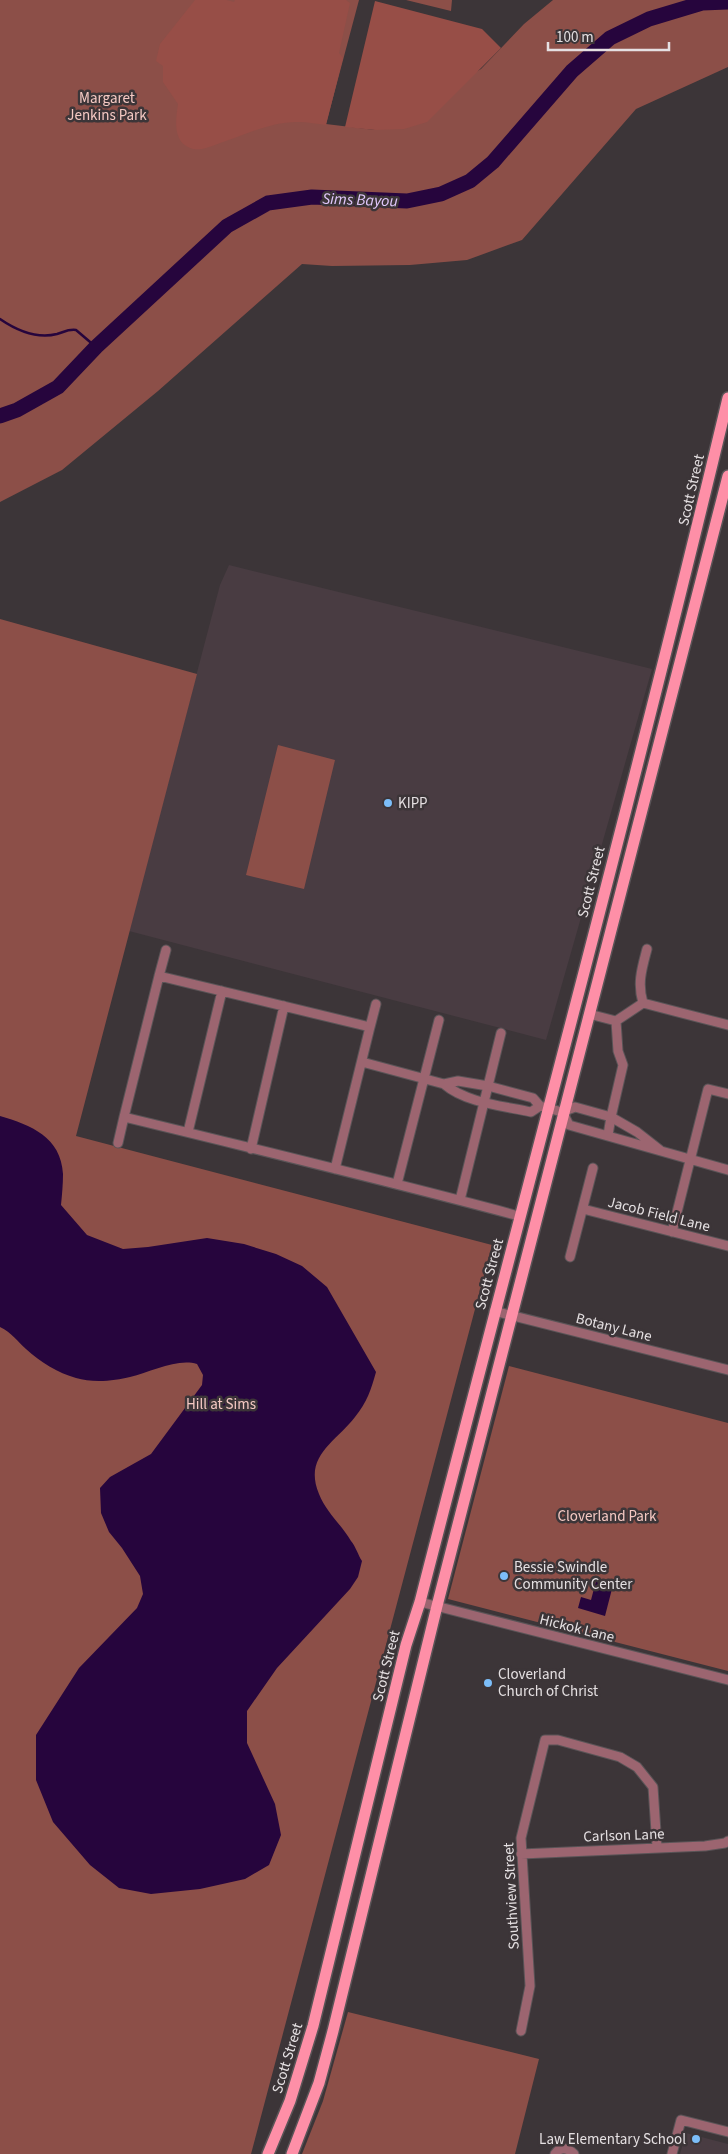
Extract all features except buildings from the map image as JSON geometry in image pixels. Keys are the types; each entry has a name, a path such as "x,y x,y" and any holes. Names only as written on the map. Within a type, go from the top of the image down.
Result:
{"main road":[{"name":"Scott Street","path":"268,2154 300,2071 327,1970 404,1655 420,1602 519,1216 544,1107 593,933 690,556 728,398"},
{"name":"Scott Street","path":"292,2154 319,2083 562,1112 728,476"},
{"path":"690,556 707,559"},
{"path":"627,801 643,805"},
{"path":"593,933 609,937"},
{"path":"457,1455 475,1459"},
{"path":"327,1970 347,1975"}],"street":[{"path":"643,1003 639,978 647,948"},
{"path":"118,1143 166,950"},
{"path":"159,976 370,1027"},
{"path":"188,1132 222,991"},
{"path":"588,1014 616,1021 643,1003 728,1025"},
{"path":"335,1169 376,1004"},
{"path":"251,1148 284,1006"},
{"path":"397,1184 439,1020"},
{"path":"608,1135 610,1117 623,1065 618,1051 616,1021"},
{"path":"460,1200 501,1033"},
{"path":"362,1062 444,1084 458,1081 488,1086 533,1098 544,1107 562,1112 575,1107 610,1117 637,1132 660,1150"},
{"path":"444,1084 454,1093 531,1112 544,1107"},
{"path":"672,1232 708,1089 728,1094"},
{"path":"507,1106 510,1092"},
{"path":"562,1112 569,1125 728,1170"},
{"path":"124,1117 519,1216"},
{"path":"570,1257 593,1168"},
{"name":"Jacob Field Lane","path":"583,1209 728,1246"},
{"name":"Botany Lane","path":"494,1311 728,1370"},
{"name":"Hickok Lane","path":"420,1602 728,1680"},
{"name":"Southview Street","path":"521,2031 530,1986 521,1838 546,1740 558,1740 620,1757 637,1767 653,1787 657,1848"},
{"name":"Carlson Lane","path":"521,1854 705,1846 728,1841"},
{"path":"672,2154 681,2120 728,2132"},
{"path":"555,2154 564,2148 569,2149 574,2154"}],"shaded area":[{"path":"195,0 226,0 234,2 235,0 346,0 350,3 339,53 343,58 326,125 289,122 259,129 205,148 194,149 184,145 180,140 177,129 176,116 178,104 163,82 163,66 156,61 160,44"},
{"path":"375,1 482,29 501,48 427,122 404,129 375,130 345,127"},
{"name":"KIPP","path":"229,565 652,669 546,1040 129,931 220,585"},
{"path":"0,1116 23,1124 42,1134 57,1151 63,1174 61,1205 87,1235 123,1249 207,1238 244,1244 276,1254 302,1266 327,1287 376,1372 363,1406 324,1451 315,1469 315,1481 322,1500 353,1543 362,1561 358,1577 350,1589 277,1668 247,1711 247,1743 275,1804 281,1835 269,1865 245,1879 200,1889 151,1894 119,1888 90,1865 53,1822 36,1780 36,1735 79,1668 137,1608 143,1594 140,1576 109,1532 101,1513 100,1488 110,1477 151,1454 202,1385 203,1375 197,1364 181,1363 117,1380 82,1380 69,1376 43,1363 11,1334 0,1327"},
{"path":"596,1581 613,1585 605,1616 578,1608 581,1597 591,1600"},
{"name":"Law Elementary School","path":"686,2133 728,2144 728,2154 680,2154"}],"green space":[{"name":"Margaret Jenkins Park","path":"0,0 359,0 326,124 375,130 481,69 524,24 553,0 728,0 728,67 636,109 522,240 467,260 410,265 332,266 302,264 158,391 62,470 0,502"},
{"path":"406,0 452,0 451,11"},
{"name":"Hill at Sims","path":"0,619 197,674 76,1136 492,1245 251,2154 0,2154"},
{"path":"278,745 335,760 304,889 246,875"},
{"name":"Cloverland Park","path":"509,1366 728,1423 728,1671 448,1599"},
{"path":"348,2012 539,2059 515,2154 302,2154 323,2101"}],"waterway":[{"name":"Sims Bayou","path":"0,416 17,410 58,387 96,347 227,226 268,203 312,197 407,201 441,194 470,181 493,162 572,71 610,38 649,19 702,3 728,2"},
{"path":"0,319 13,327 34,334 49,335 76,330 96,347"}],"place":[{"name":"KIPP","path":"388,803"},
{"name":"Bessie Swindle Community Center","path":"504,1576"},
{"name":"Cloverland Church of Christ","path":"488,1683"},
{"name":"Law Elementary School","path":"696,2139"}]}
